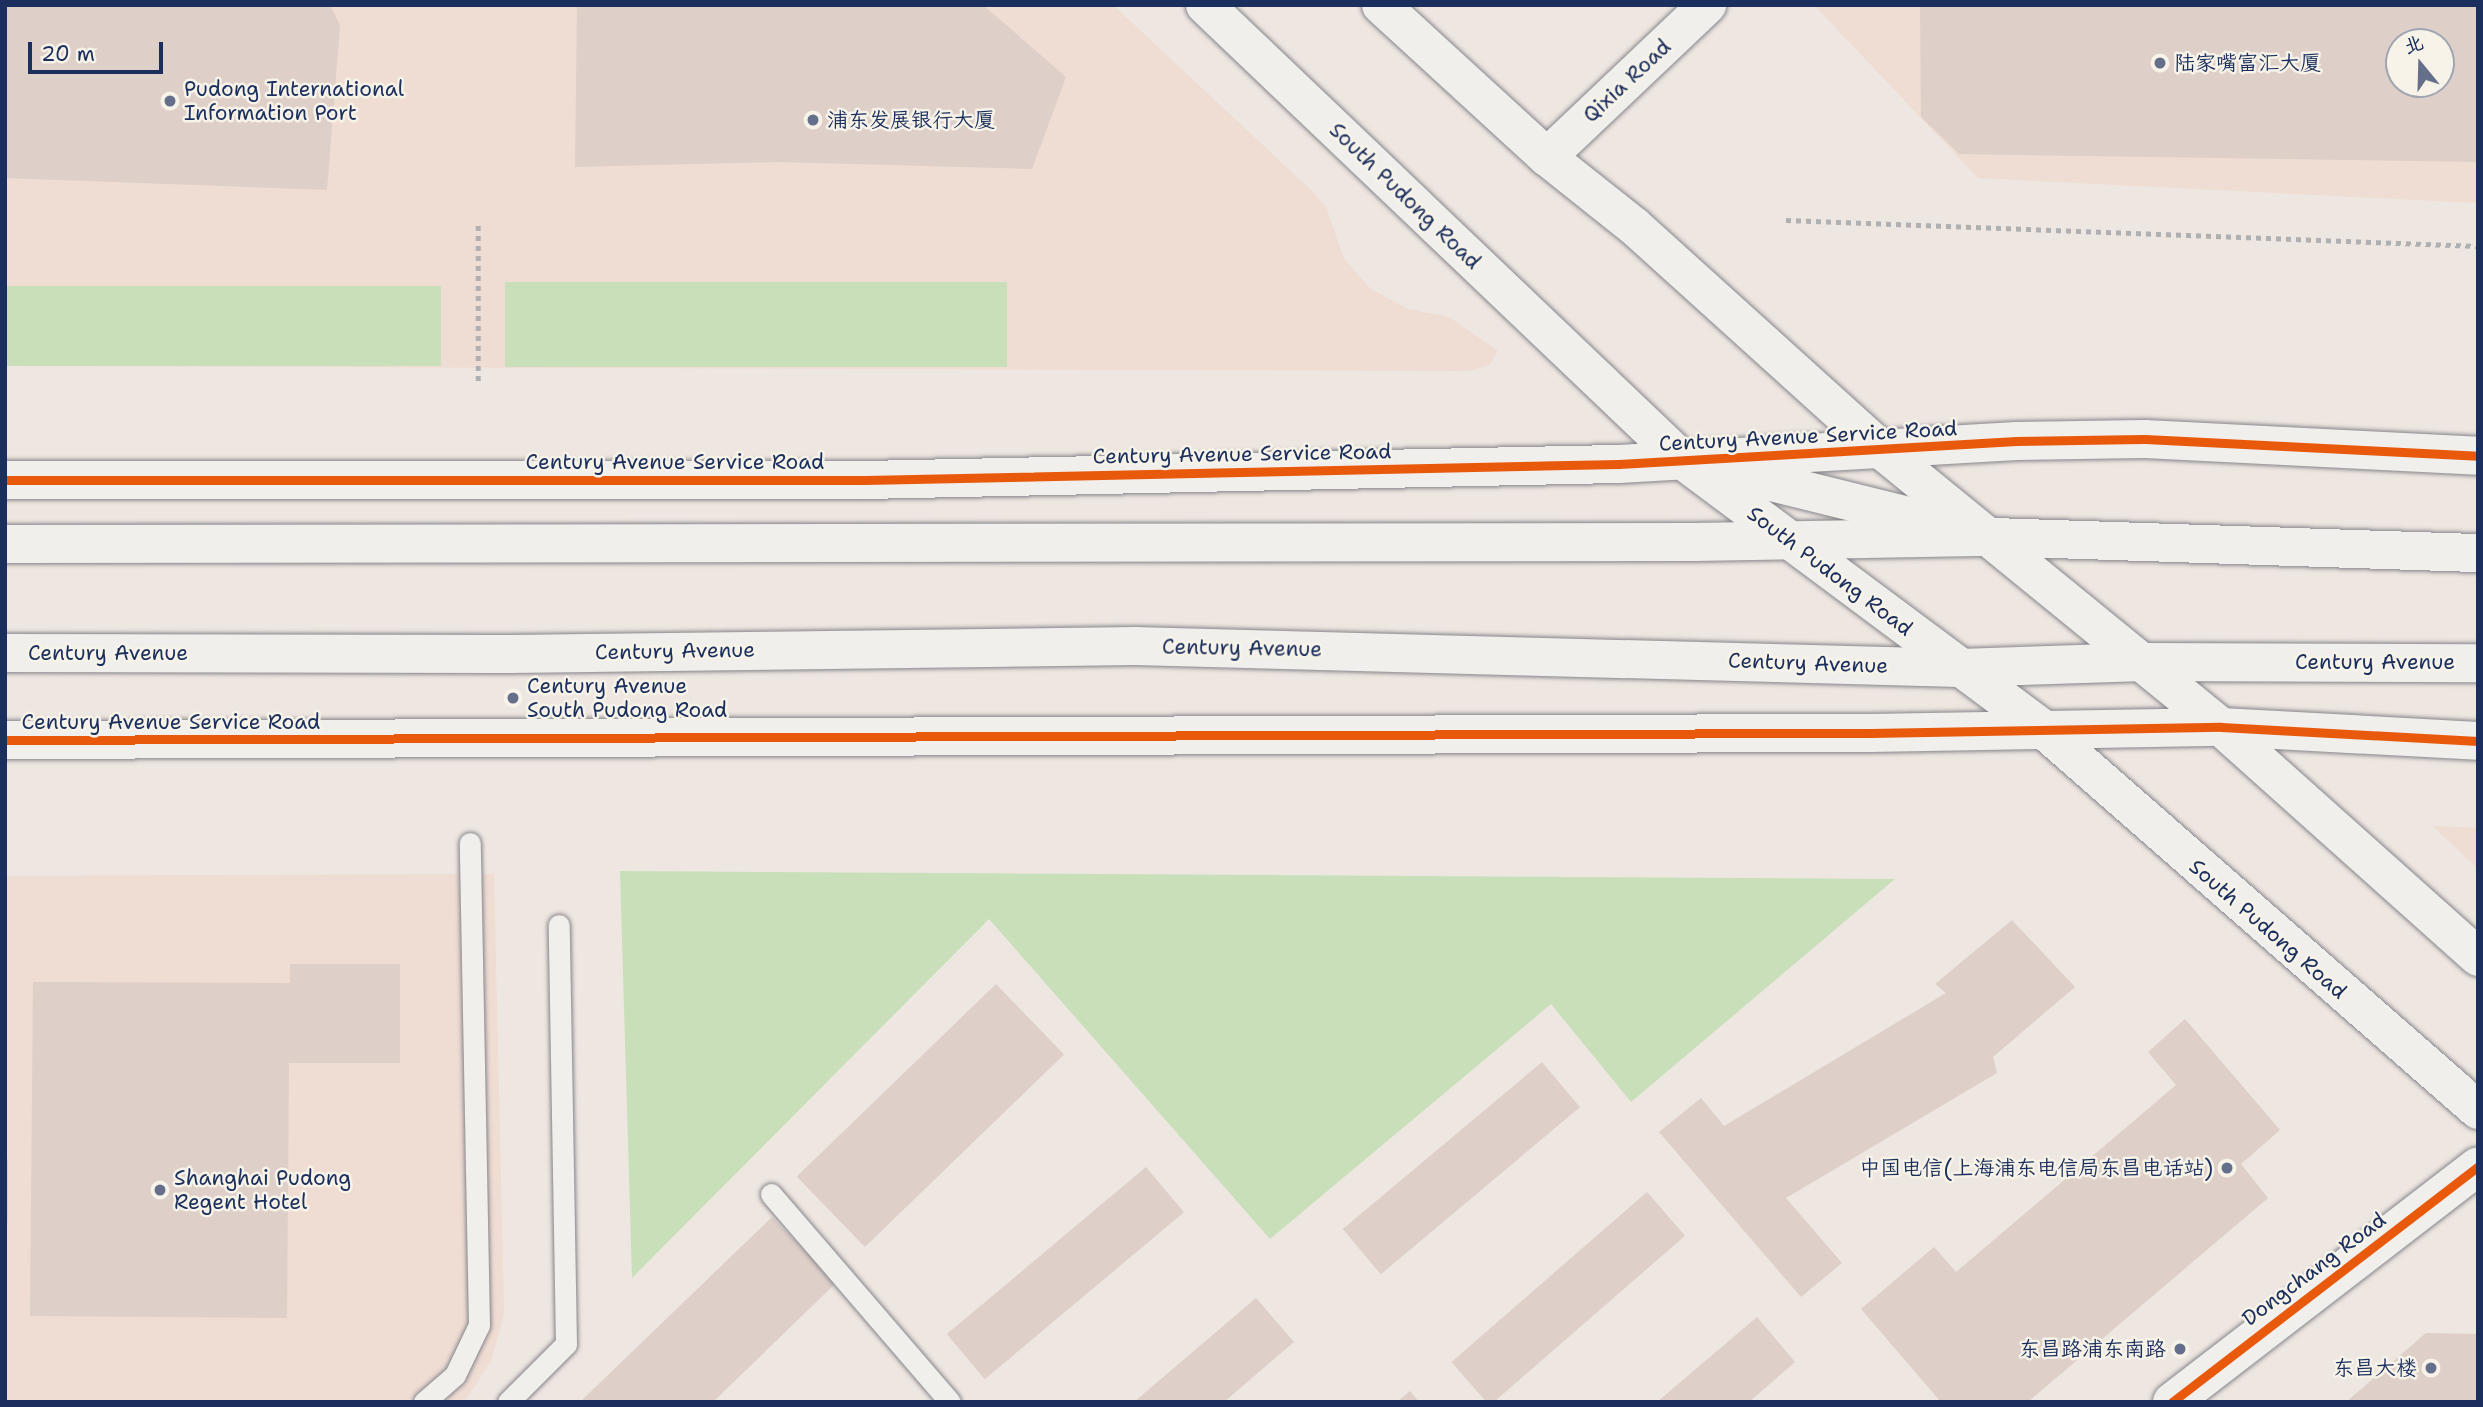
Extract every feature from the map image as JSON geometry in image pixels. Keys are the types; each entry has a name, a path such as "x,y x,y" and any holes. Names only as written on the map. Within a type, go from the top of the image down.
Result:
{"main road":[{"name":"South Pudong Road","path":"1205,5 1681,459 2044,730 2478,1110"},
{"path":"1381,5 1546,157 1635,227 1884,452 1993,537 2221,727 2478,957"},
{"name":"Qixia Road","path":"1546,157 1707,5"},
{"name":"Century Avenue Service Road","path":"5,480 865,480 1681,459 1884,452 2016,441 2145,439 2478,456"},
{"name":"Century Avenue Service Road","path":"1681,459 1993,537"},
{"path":"5,544 1790,541 1993,537 2478,553"},
{"name":"Century Avenue","path":"5,653 510,653 1135,646 1960,668 2142,662 2478,663"},
{"name":"Century Avenue Service Road","path":"5,740 2221,727 2478,741"},
{"name":"Dongchang Road","path":"2172,1402 2478,1166"}],"lane":[{"path":"424,1402 455,1375 479,1325 470,843"},
{"path":"508,1402 566,1344 559,925"},
{"path":"771,1194 950,1402"}],"path":[{"path":"1786,220 2478,246"},
{"path":"478,222 478,381"}],"shaded area":[{"path":"5,5 1113,5 1312,191 1326,207 1344,259 1371,289 1408,309 1449,317 1498,351 1489,365 1469,371 5,366"},
{"name":"陆家嘴富汇大厦","path":"1814,5 2478,5 2478,203 1978,178"},
{"path":"2433,826 2478,828 2478,869"},
{"path":"494,874 504,1314 491,1361 467,1398 463,1402 5,1402 5,876"}],"green space":[{"path":"505,282 1007,282 1007,367 505,367"},
{"path":"5,286 441,286 441,366 5,366"},
{"path":"620,871 1895,879 1631,1102 1551,1004 1270,1239 989,919 632,1278"}],"building":[{"name":"Pudong International Information Port","path":"5,5 330,5 340,25 327,190 5,178"},
{"name":"浦东发展银行大厦","path":"577,5 983,5 1066,77 1032,169 779,162 575,167"},
{"name":"陆家嘴富汇大厦","path":"1920,5 2478,5 2478,162 1959,154 1921,117"},
{"path":"2012,920 2075,987 1993,1057 1997,1073 1786,1198 1842,1263 1801,1297 1659,1132 1701,1098 1724,1126 1946,993 1935,984"},
{"name":"Shanghai Pudong Regent Hotel","path":"290,964 400,964 400,1063 289,1063 287,1318 30,1316 33,982 290,983"},
{"path":"996,984 1064,1054 865,1247 797,1176"},
{"path":"2185,1019 2280,1130 2241,1164 2268,1198 2028,1402 1941,1402 1861,1309 1934,1247 1956,1272 2176,1085 2148,1052"},
{"path":"1542,1062 1580,1107 1381,1274 1343,1229"},
{"path":"5,1159 8,1159 8,1223 5,1223"},
{"path":"1146,1167 1184,1212 985,1379 947,1334"},
{"path":"1647,1192 1685,1236 1494,1402 1486,1402 1452,1362"},
{"path":"772,1217 836,1283 713,1402 580,1402"},
{"path":"1256,1298 1294,1342 1224,1402 1134,1402"},
{"path":"1757,1317 1795,1362 1749,1402 1657,1402"},
{"name":"东昌大楼","path":"2426,1333 2478,1334 2478,1402 2346,1402"},
{"path":"1410,1391 1419,1402 1397,1402"}],"cycle path":[{"path":"5,480 865,480 1619,464 2016,441 2145,439 2478,456"},
{"path":"5,740 1870,733 2221,727 2478,741"},
{"path":"2172,1402 2478,1166"}],"place":[{"name":"陆家嘴富汇大厦","path":"2160,63"},
{"name":"Pudong International Information Port","path":"170,101"},
{"name":"浦东发展银行大厦","path":"813,120"},
{"name":"Century Avenue South Pudong Road","path":"513,698"},
{"name":"中国电信(上海浦东电信局东昌电话站)","path":"2227,1168"},
{"name":"Shanghai Pudong Regent Hotel","path":"160,1190"},
{"name":"东昌路浦东南路","path":"2180,1349"},
{"name":"东昌大楼","path":"2431,1368"}]}
